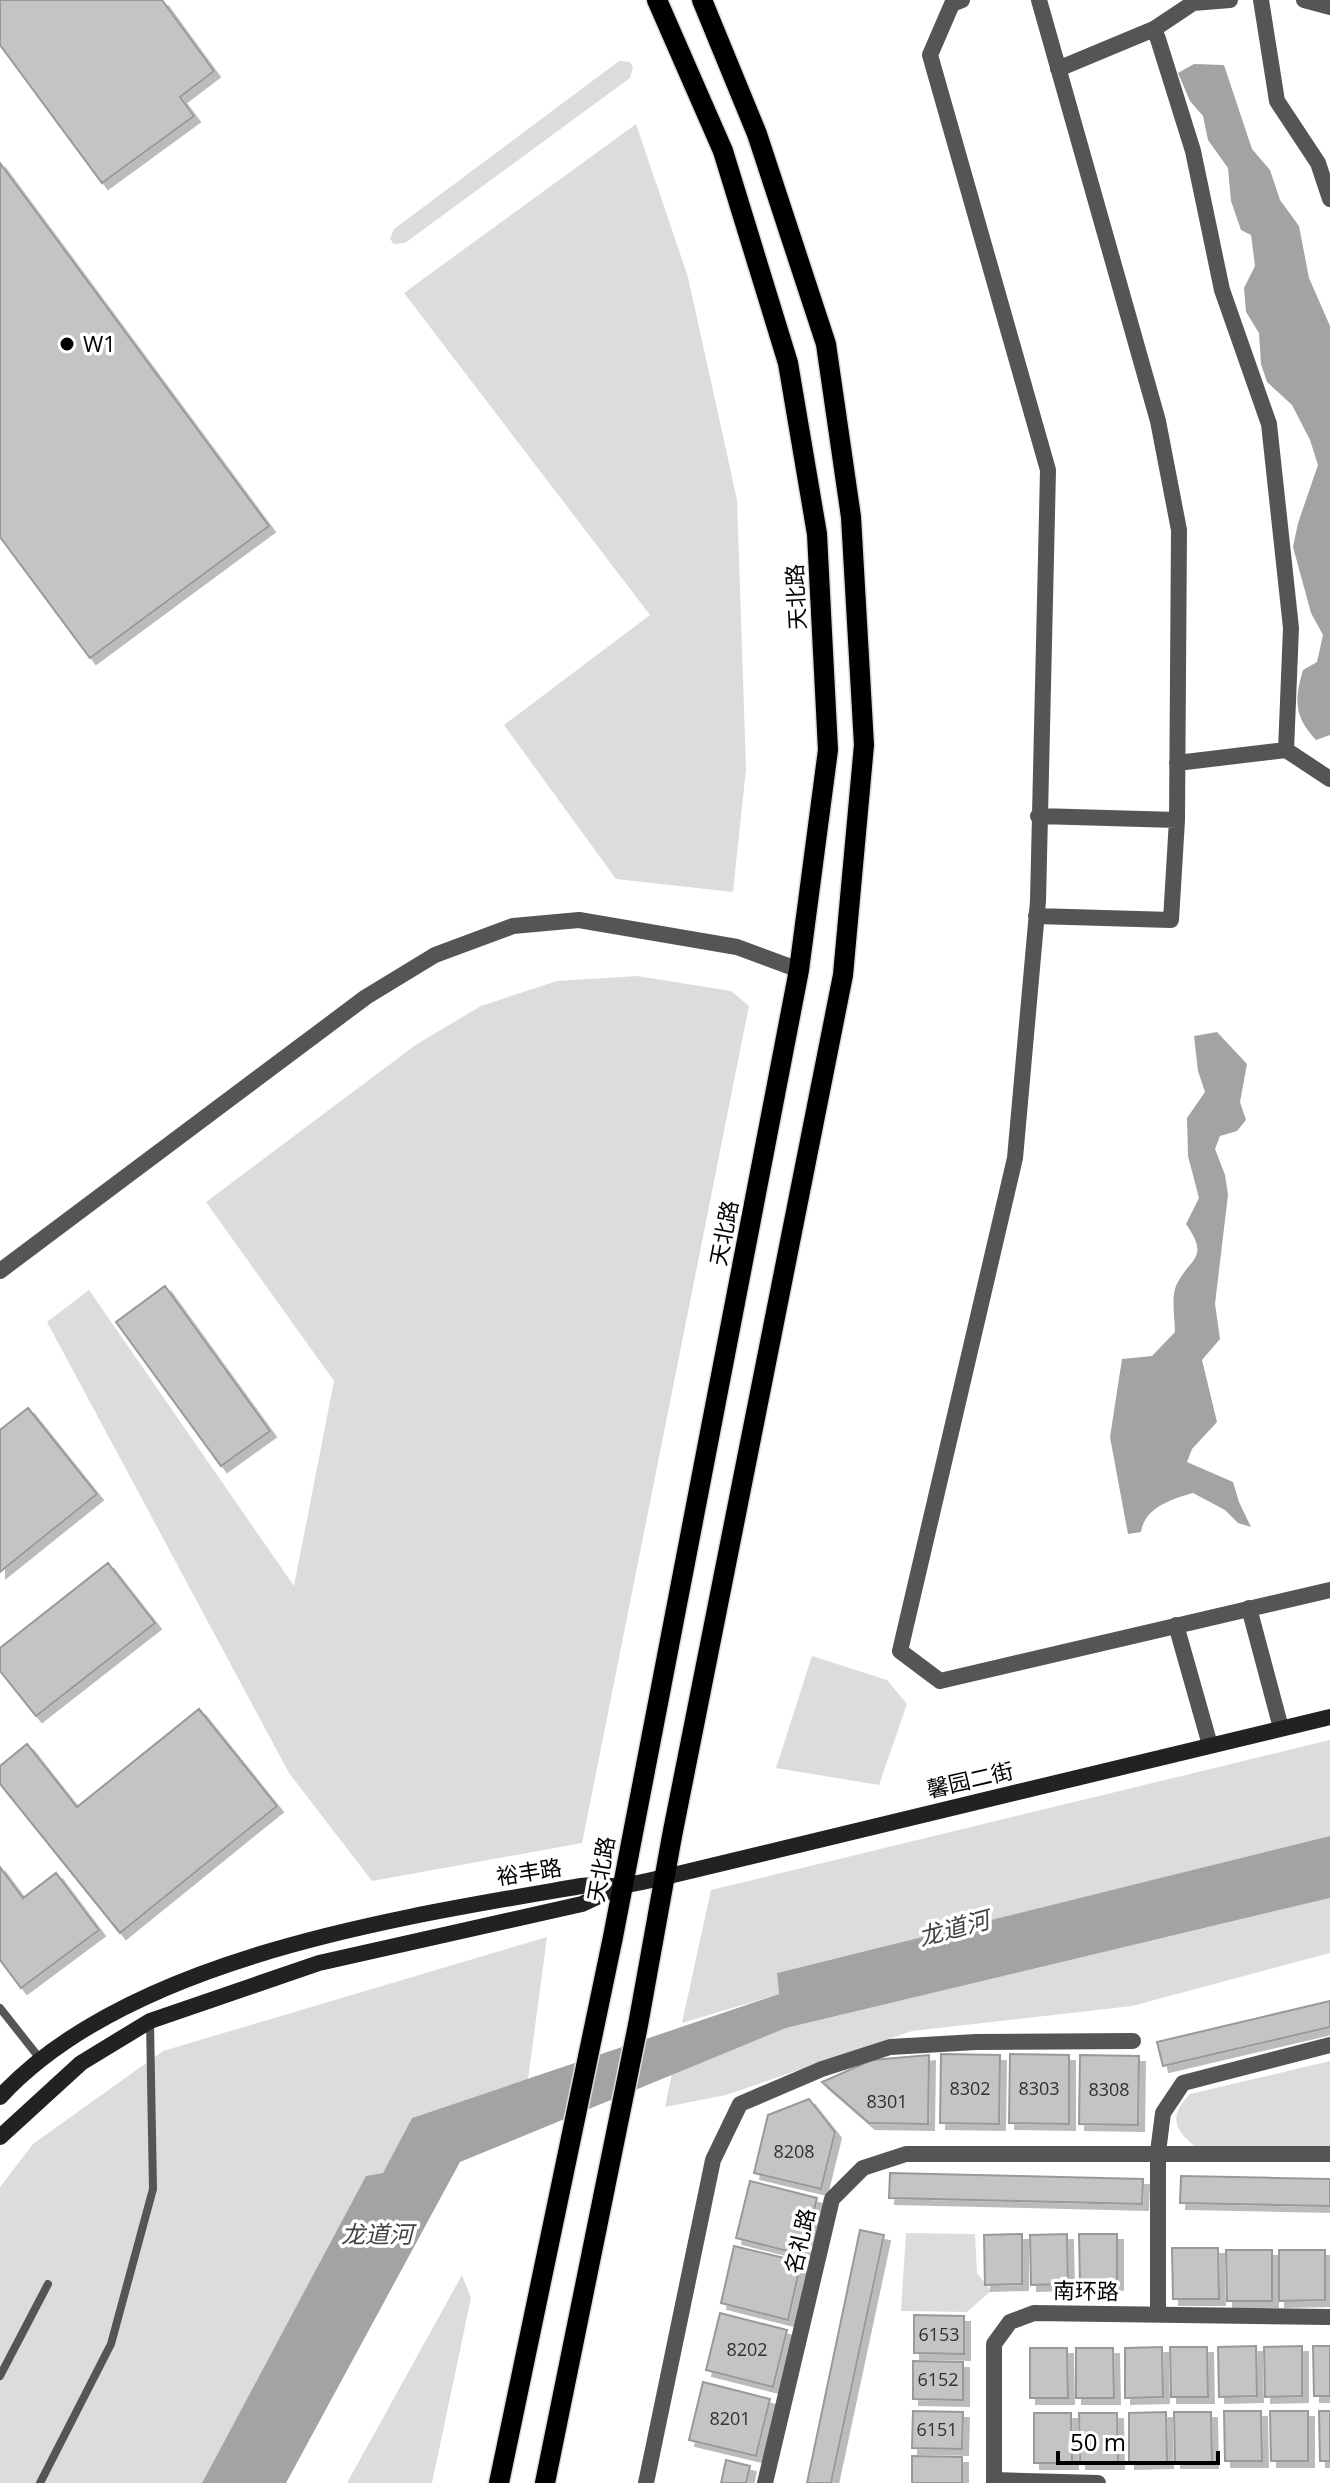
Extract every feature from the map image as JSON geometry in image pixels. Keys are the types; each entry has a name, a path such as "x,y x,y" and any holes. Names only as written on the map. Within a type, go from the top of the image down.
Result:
{"main road":[{"name":"天北路","path":"499,2483 613,1937 799,970 828,750 817,534 788,363 723,151 657,0"},
{"path":"545,2483 638,2025 843,975 864,745 851,517 826,344 757,134 702,0"}],"street":[{"path":"962,0 952,4 930,55 1048,470 1036,916 1015,1158 900,1651 940,1681 1330,1590"},
{"path":"1036,916 1171,920 1177,820 1179,530 1158,421 1039,0"},
{"path":"1058,69 1154,29 1193,3 1230,0"},
{"path":"1261,0 1277,101 1318,163 1330,199"},
{"path":"1304,0 1330,7"},
{"path":"1154,29 1193,151 1222,290 1269,424 1291,628 1286,750"},
{"path":"1177,763 1286,750 1330,779"},
{"path":"1038,816 1177,820"},
{"path":"0,1271 366,997 435,955 513,926 579,920 737,947 799,970"},
{"path":"1249,1608 1281,1728"},
{"path":"1176,1625 1210,1745"},
{"name":"馨园二街","path":"621,1886 1330,1717"},
{"name":"裕丰路","path":"0,2097 67,2041 142,1998 219,1969 317,1938 442,1909 585,1885 621,1886"},
{"name":"裕丰路","path":"0,2137 81,2063 150,2021 319,1963 582,1904 621,1886"},
{"path":"646,2483 713,2160 740,2104 822,2069 890,2047 976,2042 1133,2041"},
{"path":"1158,2314 1158,2152 1163,2113 1183,2083 1330,2045"},
{"name":"名礼路","path":"765,2483 832,2199 863,2168 906,2154 1330,2154"},
{"name":"南环路","path":"994,2481 994,2344 1010,2322 1034,2313 1330,2317"},
{"path":"994,2481 1098,2483"}],"lane":[{"path":"0,2008 41,2060"},
{"path":"40,2483 111,2344 153,2189 150,2021"},
{"path":"0,2376 48,2284"}],"shaded area":[{"path":"619,61 630,62 633,67 630,78 405,243 394,244 390,239 394,229"},
{"path":"636,124 688,277 737,500 746,769 733,892 616,879 504,725 650,615 404,293"},
{"path":"637,976 731,991 749,1006 582,1843 372,1881 289,1773 47,1322 89,1290 294,1586 334,1381 206,1202 417,1044 481,1006 557,981"},
{"path":"812,1656 887,1680 907,1704 879,1785 776,1768"},
{"path":"1330,1740 1330,1836 777,1973 779,1994 682,2023 711,1890"},
{"path":"1330,1898 1330,1953 1132,2006 912,2031 726,2095 665,2107 672,2073 786,2028"},
{"path":"547,1937 528,2079 412,2118 383,2174 366,2177 202,2483 0,2483 0,2187 33,2144 163,2051"},
{"path":"1330,2061 1330,2147 1197,2148 1179,2129 1176,2116 1190,2094"},
{"path":"906,2233 975,2234 977,2273 991,2291 967,2312 901,2311"},
{"path":"462,2275 471,2298 432,2483 347,2483"}],"water":[{"path":"1194,64 1224,65 1252,149 1270,170 1280,200 1299,226 1309,278 1330,326 1330,735 1316,740 1303,723 1297,699 1303,670 1317,662 1323,635 1311,613 1293,547 1318,465 1310,440 1292,405 1267,382 1261,364 1259,333 1246,312 1244,288 1255,266 1251,235 1241,230 1231,201 1228,168 1208,140 1203,116 1190,101 1178,73"},
{"path":"1217,1032 1247,1064 1240,1102 1246,1120 1237,1131 1220,1136 1215,1149 1225,1175 1228,1195 1215,1304 1220,1339 1202,1360 1217,1422 1192,1449 1187,1462 1233,1482 1251,1527 1238,1523 1225,1510 1193,1493 1161,1505 1148,1516 1141,1532 1128,1534 1110,1437 1122,1359 1152,1356 1175,1332 1173,1302 1176,1286 1197,1252 1197,1245 1186,1224 1199,1198 1188,1156 1187,1118 1205,1092 1198,1071 1194,1036"},
{"name":"龙道河","path":"1330,1836 1330,1898 786,2028 460,2162 286,2483 202,2483 366,2176 383,2173 412,2118 779,1994 777,1973"}],"building":[{"path":"0,0 162,0 214,71 180,97 194,116 102,183 0,45"},
{"name":"W1","path":"0,163 269,526 90,658 0,537"},
{"path":"165,1286 270,1431 221,1466 116,1322"},
{"path":"28,1408 97,1494 0,1572 0,1430"},
{"path":"108,1563 155,1623 36,1716 0,1671 0,1648"},
{"path":"199,1709 277,1806 120,1933 0,1784 0,1766 27,1744 77,1807"},
{"path":"0,1867 23,1898 56,1873 99,1930 21,1988 0,1960"},
{"path":"1330,2001 1330,2027 1163,2066 1157,2042"},
{"path":"941,2054 1000,2055 999,2124 940,2123"},
{"path":"1010,2054 1069,2055 1069,2124 1009,2123"},
{"path":"929,2055 928,2124 869,2123 822,2082 872,2060"},
{"path":"1080,2055 1139,2056 1138,2125 1079,2124"},
{"path":"809,2099 835,2132 821,2189 754,2173 768,2115"},
{"path":"890,2173 1143,2179 1142,2204 889,2198"},
{"path":"1181,2176 1330,2179 1330,2206 1180,2203"},
{"path":"750,2181 817,2198 803,2255 736,2238"},
{"path":"860,2230 884,2235 831,2483 807,2483"},
{"path":"1022,2234 1022,2284 985,2285 984,2235"},
{"path":"1067,2234 1068,2284 1031,2285 1030,2235"},
{"path":"1079,2234 1117,2234 1117,2284 1080,2284"},
{"path":"734,2246 801,2262 788,2320 721,2303"},
{"path":"1172,2248 1218,2248 1219,2299 1173,2299"},
{"path":"1226,2250 1272,2250 1272,2301 1227,2301"},
{"path":"1279,2250 1325,2250 1325,2300 1279,2301"},
{"path":"720,2313 787,2330 773,2387 706,2370"},
{"path":"914,2315 964,2316 964,2354 914,2353"},
{"path":"1256,2346 1257,2396 1219,2397 1218,2347"},
{"path":"1302,2346 1302,2396 1265,2397 1264,2347"},
{"path":"1313,2346 1330,2346 1330,2396 1314,2396"},
{"path":"1162,2347 1163,2397 1125,2398 1125,2348"},
{"path":"1170,2347 1207,2347 1208,2397 1171,2397"},
{"path":"1030,2348 1067,2348 1068,2398 1030,2398"},
{"path":"1076,2348 1113,2348 1114,2398 1076,2398"},
{"path":"913,2361 963,2362 963,2400 913,2399"},
{"path":"703,2382 770,2399 756,2456 689,2440"},
{"path":"913,2411 963,2412 962,2449 912,2448"},
{"path":"1224,2411 1261,2411 1262,2461 1225,2461"},
{"path":"1270,2411 1308,2411 1308,2461 1271,2461"},
{"path":"1319,2411 1330,2411 1330,2461 1320,2461"},
{"path":"1166,2412 1167,2462 1129,2463 1129,2413"},
{"path":"1174,2412 1211,2412 1212,2462 1175,2462"},
{"path":"1034,2413 1071,2413 1072,2463 1034,2463"},
{"path":"1079,2413 1117,2413 1118,2463 1080,2463"},
{"path":"912,2456 962,2457 962,2483 912,2483"},
{"path":"726,2460 750,2466 746,2483 721,2483"}],"place":[{"name":"W1","path":"67,344"}]}
